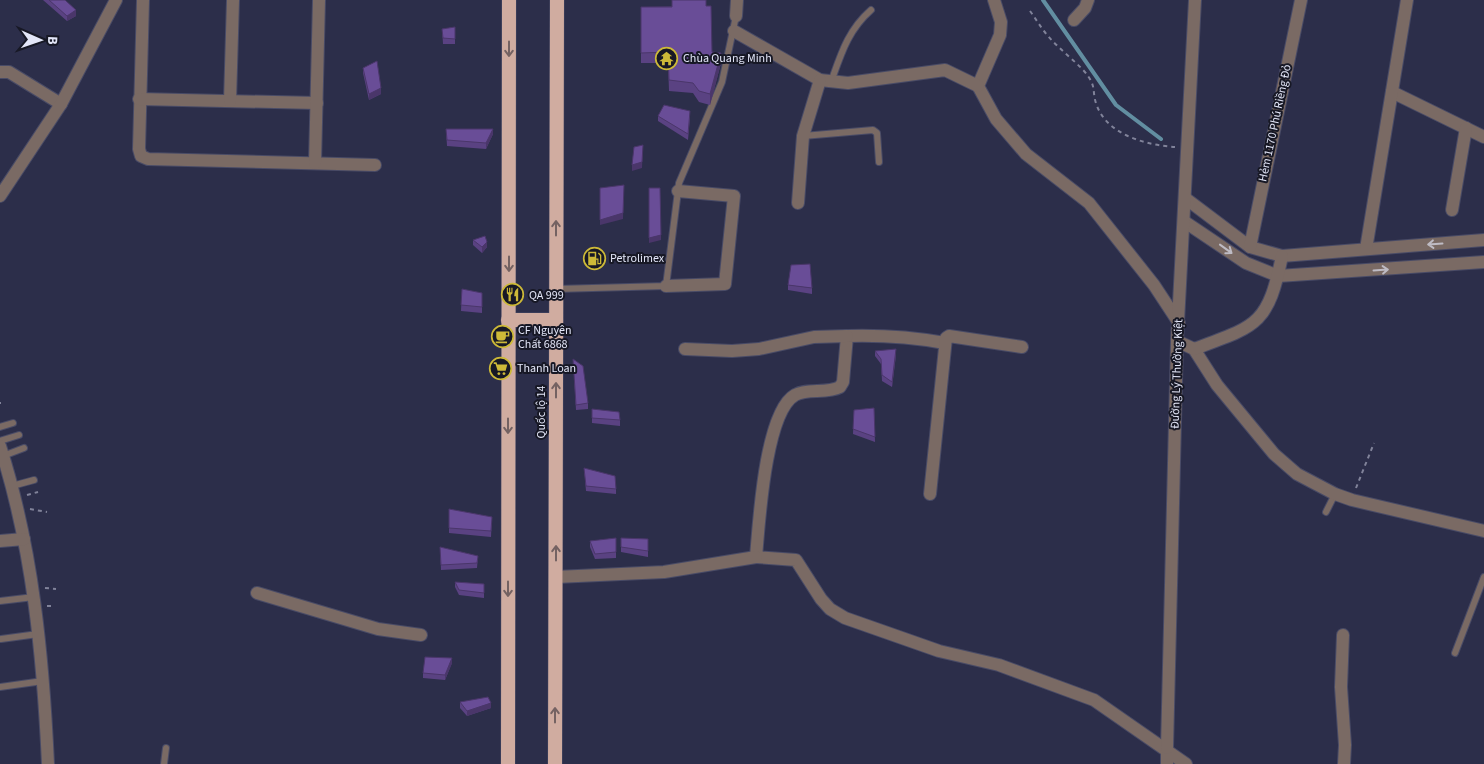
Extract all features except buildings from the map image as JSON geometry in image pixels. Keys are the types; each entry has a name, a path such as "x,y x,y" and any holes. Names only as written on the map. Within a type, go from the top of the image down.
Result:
{"highway":[{"path":"508,764 509,0"},
{"name":"Quốc lộ 14","path":"555,764 557,0"},
{"path":"508,320 556,320"}],"street":[{"path":"0,196 61,104 116,0"},
{"path":"143,0 139,99 139,149 141,156 148,159 375,165"},
{"path":"230,101 233,0"},
{"path":"315,163 319,0"},
{"path":"736,16 737,0"},
{"path":"978,86 1000,34 1002,22 994,0"},
{"path":"1074,20 1085,8 1088,0"},
{"name":"Đường Lý Thường Kiệt","path":"1167,764 1178,340 1195,0"},
{"name":"Hẻm 1170 Phú Riềng Đỏ","path":"1250,246 1301,0"},
{"path":"1366,249 1407,0"},
{"path":"734,31 825,81 848,83 945,70 978,86 996,120 1026,154 1089,203 1154,285 1179,323"},
{"path":"0,72 9,72 61,104"},
{"path":"798,203 803,136 825,81"},
{"path":"1392,92 1484,137"},
{"path":"139,99 316,104"},
{"path":"1452,210 1466,128"},
{"path":"666,286 725,284 734,196 678,191"},
{"path":"1185,198 1250,246 1282,256 1484,240"},
{"path":"1185,222 1246,263 1278,276 1484,262"},
{"path":"1194,349 1239,333 1255,322 1269,302 1278,276 1282,256"},
{"path":"685,348 732,351 759,349 814,337 882,335 945,343"},
{"path":"756,557 770,444 778,415 785,404 796,395 840,387 843,382 847,336"},
{"path":"930,494 945,343 949,336 1022,347"},
{"path":"1178,340 1194,349 1217,384 1274,454 1297,474 1335,494 1352,500 1484,532"},
{"path":"2,451 24,539 34,597 43,681 48,764"},
{"path":"0,541 24,539"},
{"path":"556,577 664,572 756,557 796,560 821,599 830,609 846,618 939,651 999,665 1094,700 1167,748 1186,764"},
{"path":"257,593 378,629 421,635"},
{"path":"1343,635 1341,687 1346,745 1344,764"}],"lane":[{"path":"825,81 847,38 857,23 871,10"},
{"path":"556,289 666,286 678,191 686,163 722,82 736,16"},
{"path":"803,136 876,131 879,162"},
{"path":"0,427 13,423"},
{"path":"0,441 19,435"},
{"path":"2,451 24,448"},
{"path":"12,486 34,480"},
{"path":"1326,512 1335,494"},
{"path":"1455,653 1484,577"},
{"path":"0,601 34,597"},
{"path":"1,639 38,634"},
{"path":"0,687 43,681"},
{"path":"164,764 166,748"}],"path":[{"path":"1030,11 1048,36 1084,71 1094,84 1096,105 1107,124 1132,138 1161,146 1187,147"},
{"path":"1352,500 1374,443"},
{"path":"18,512 35,510 47,512"}],"waterway":[{"path":"1043,0 1116,105 1161,139"}],"place":[{"name":"Chùa Quang Minh","path":"667,58"},
{"name":"Petrolimex","path":"594,258"},
{"name":"QA 999","path":"513,295"},
{"name":"CF Nguyên Chất 6868","path":"502,337"},
{"name":"Thanh Loan","path":"501,368"}]}
